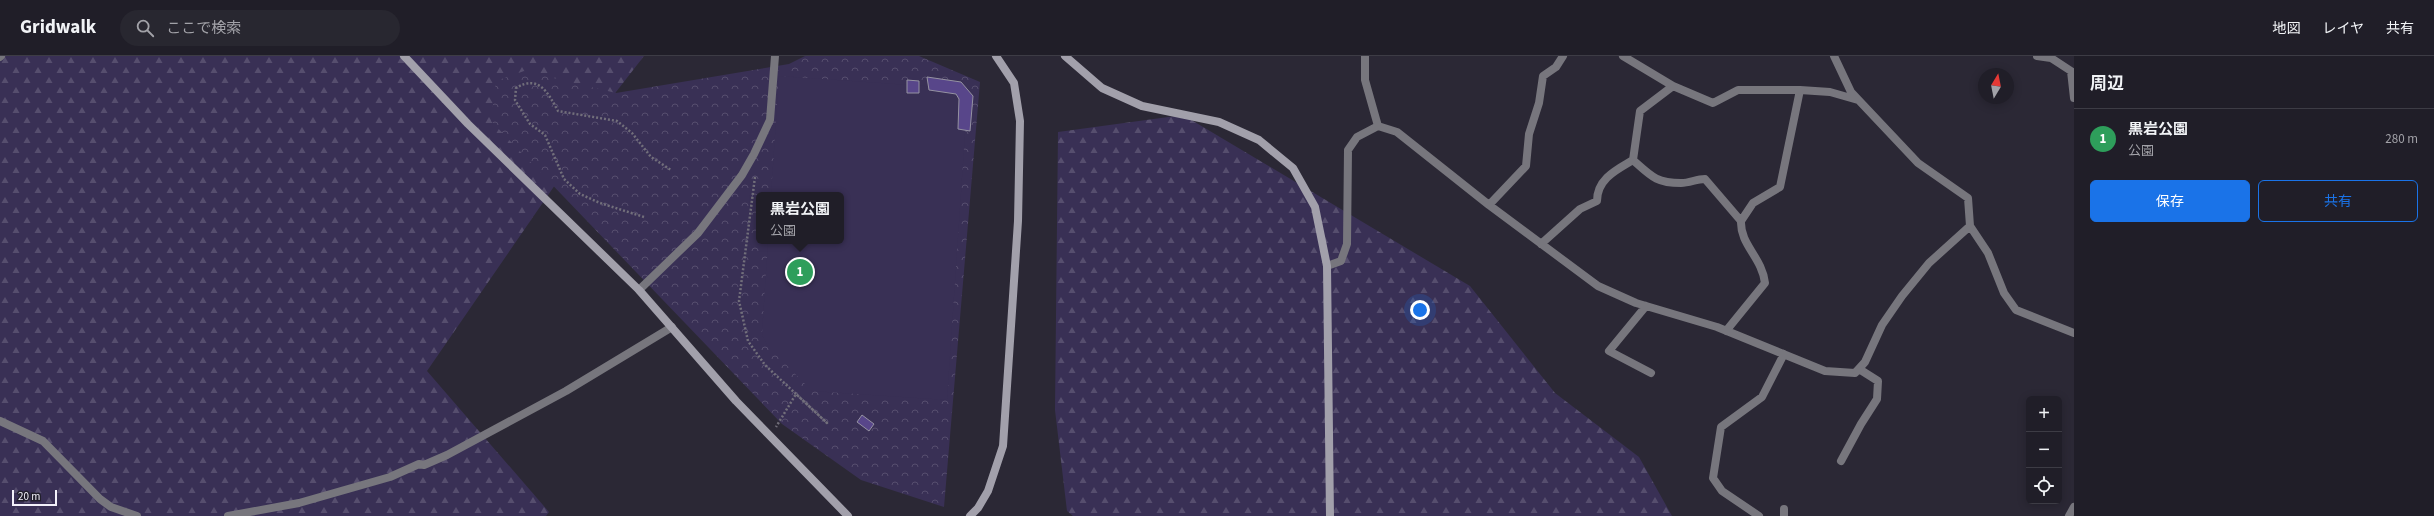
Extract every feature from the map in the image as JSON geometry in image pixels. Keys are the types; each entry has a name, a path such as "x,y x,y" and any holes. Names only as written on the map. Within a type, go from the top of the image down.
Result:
{"street":[{"path":"404,56 468,124 639,290 770,436 848,516"},
{"path":"639,290 698,233 742,175 770,120 775,56"},
{"path":"970,516 978,508 988,491 1003,446 1018,221 1020,121 1014,83 996,56"},
{"path":"1065,56 1102,88 1142,106 1219,122 1259,140 1293,168 1315,207 1327,266 1330,516"},
{"path":"1365,56 1365,80 1378,126"},
{"path":"1489,205 1526,166 1529,134 1539,103 1543,76 1556,67 1563,56"},
{"path":"1623,56 1673,86 1713,103 1738,90 1800,90 1830,92 1858,100"},
{"path":"1834,56 1851,92 1858,100 1918,163 1968,198 1970,226 1988,253 2004,293 2016,310 2074,333"},
{"path":"2037,56 2051,58 2071,71 2074,98"},
{"path":"1633,160 1640,111 1673,86"},
{"path":"1726,331 1765,283 1764,270 1740,232 1740,221 1753,203 1780,187 1800,90"},
{"path":"1327,266 1341,261 1347,244 1348,150 1357,137 1378,126 1397,132 1489,205 1598,286 1646,306 1726,331 1825,371 1855,373 1865,362 1882,325 1902,296 1929,263 1970,226"},
{"path":"1541,244 1580,209 1597,201 1597,190 1608,175 1633,160"},
{"path":"1633,160 1656,180 1683,183 1696,179 1706,179 1740,221"},
{"path":"1646,306 1609,351 1651,373"},
{"path":"228,516 299,503 390,477 419,464 424,464 447,454 566,391 672,327"},
{"path":"1759,516 1722,491 1713,478 1721,427 1762,396 1784,354"},
{"path":"1841,461 1861,424 1878,399 1878,381 1858,369"},
{"path":"0,421 43,441 100,499 111,507 137,516"},
{"path":"2069,516 2074,507"}],"path":[{"path":"644,217 600,203 580,194 564,179 545,135 530,124 515,100 516,88 527,83 536,84 545,89 558,110 617,121 632,133 651,157 671,170"},
{"path":"755,176 739,301 748,341 765,364 796,394 827,423 822,418 796,394"},
{"path":"770,436 796,394"}],"green space":[{"path":"0,56 644,56 616,92 597,124 427,371 549,512 546,516 0,516"},
{"path":"805,56 919,56 980,82 944,507 861,480 782,424 491,121 496,81 524,71 616,93 789,64"},
{"path":"779,76 968,89 947,400 812,391 767,345 762,334 768,244 844,244 844,192 771,192"},
{"path":"1183,115 1470,286 1555,393 1639,457 1672,516 1073,516 1067,511 1055,410 1058,132"}],"building":[{"path":"927,77 961,82 973,96 970,131 958,129 959,99 956,94 929,90"},
{"path":"907,80 919,81 919,93 907,93"},
{"path":"862,415 874,424 869,431 857,422"}],"place":[{"name":"黒岩公園","path":"800,272"}]}
